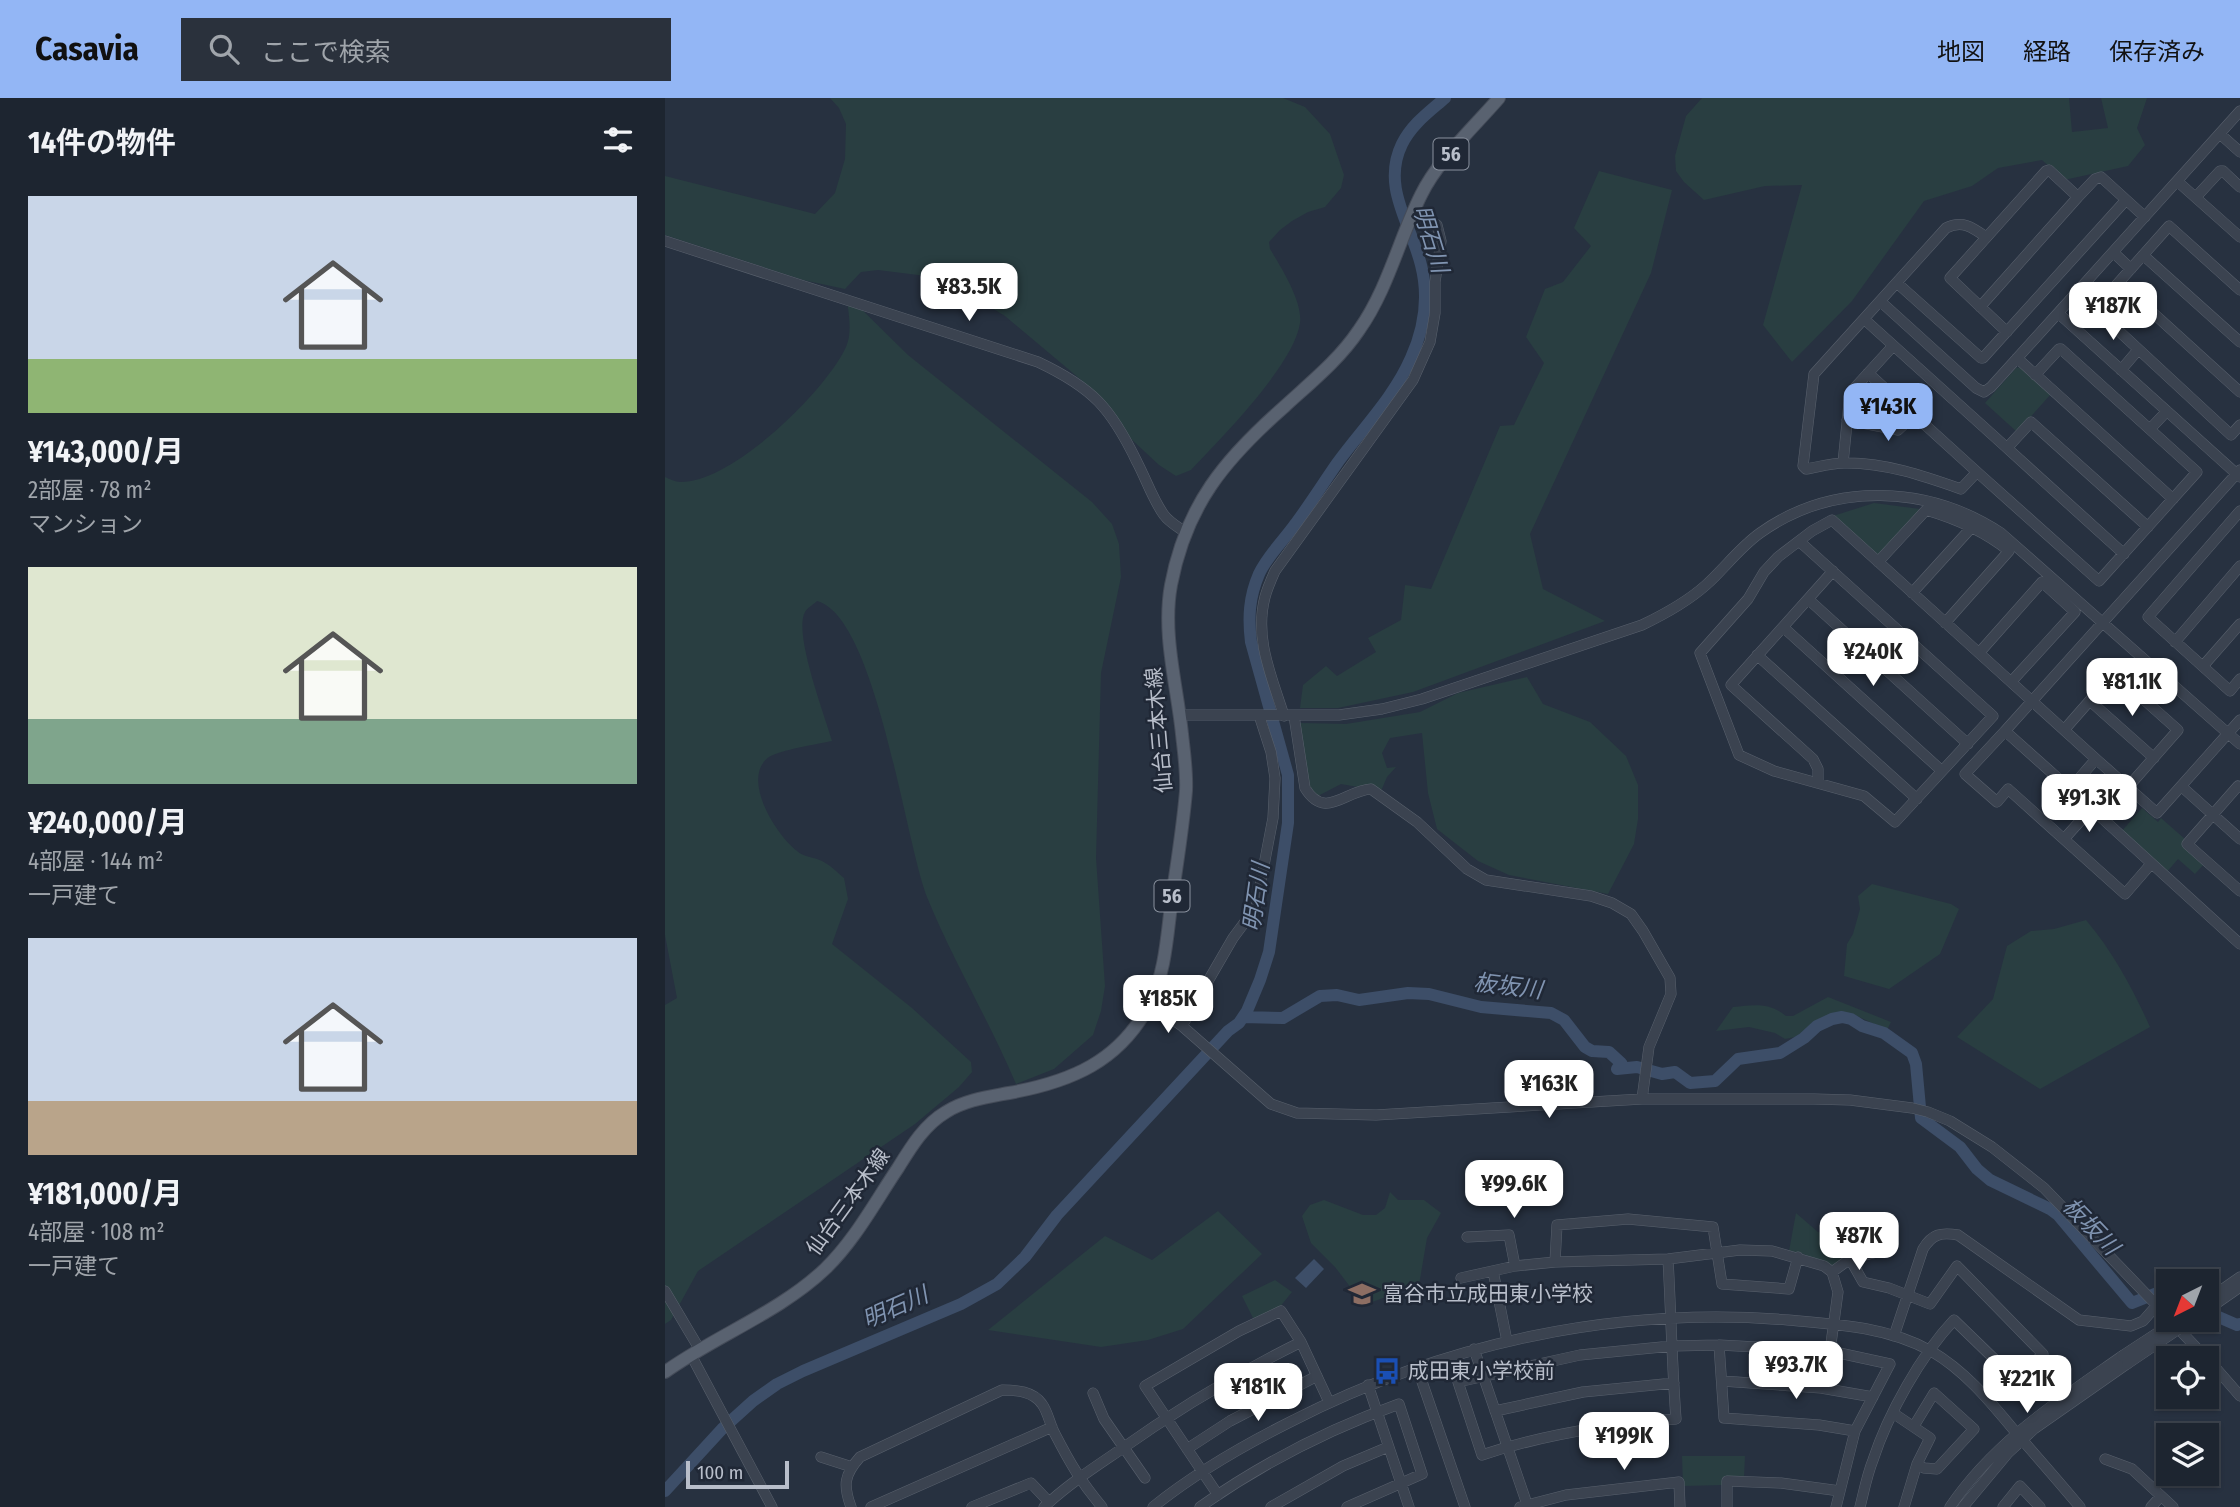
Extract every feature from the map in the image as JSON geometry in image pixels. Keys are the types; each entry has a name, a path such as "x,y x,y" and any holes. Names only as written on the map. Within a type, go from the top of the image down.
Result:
{"main road":[{"name":"仙台三本木線","path":"665,1372 789,1296 824,1270 843,1249 914,1143 933,1121 960,1104 1042,1087 1093,1066 1128,1036 1150,1004 1164,962 1184,806 1186,772 1168,615 1170,588 1185,532 1206,489 1239,450 1332,363 1355,336 1380,295 1430,180 1499,98"}],"street":[{"path":"1880,301 1980,391 1987,390 2240,111"},
{"path":"2220,134 2240,152"},
{"path":"2007,332 1949,278 2046,171 2049,170 2078,197"},
{"path":"2196,197 2220,171 2240,187"},
{"path":"1980,307 2095,179 2101,177 2145,216"},
{"path":"2177,181 2240,237"},
{"path":"1897,283 1981,358 2126,200"},
{"path":"1414,212 1434,221 1441,235 1430,342 1413,380 1275,571 1264,599 1261,640 1266,662 1287,716 1305,788 1310,796 1325,804 1371,789 1417,822 1467,869 1486,880 1591,896 1612,903 1631,914 1670,978 1671,993 1649,1047 1642,1099"},
{"path":"1977,472 1961,489 1896,469 1843,463 1806,470 1803,466 1813,377 1945,228 1962,223 1986,237"},
{"path":"2240,290 2169,226 2095,309 2231,435 2240,425"},
{"path":"665,241 1038,362 1067,376 1083,387 1109,413 1122,432 1164,515 1185,532"},
{"path":"2113,252 2131,269"},
{"path":"2143,255 2240,342"},
{"path":"2119,282 2240,392"},
{"path":"1965,774 2239,474 2058,313"},
{"path":"1864,319 2123,554"},
{"path":"1843,463 1850,393 1893,346"},
{"path":"1868,373 2099,581 2197,472 2061,349 2035,375"},
{"path":"2120,370 2138,350"},
{"path":"2017,358 2173,499"},
{"path":"2150,429 2167,411"},
{"path":"1847,420 1898,430 1914,415"},
{"path":"2007,449 2031,422 2148,527"},
{"path":"1180,715 1287,716 1361,713 1405,704 1642,625 1671,611 1695,595 1747,543 1781,520 1819,504 1863,495 1908,496 1933,501 1970,514 2001,533 2240,744"},
{"path":"1878,562 1926,509 1990,536 2009,551 1945,623"},
{"path":"2240,511 2148,617 2230,691 2240,680"},
{"path":"1799,541 1993,716 1895,822 1864,796 1774,771 1739,755 1700,653 1748,599 1764,572 1778,557 1812,531 1832,520 2157,813 2240,720"},
{"path":"1912,593 1972,527"},
{"path":"2175,642 2240,566"},
{"path":"1818,783 1818,769 1814,759 1731,685 1833,571"},
{"path":"1979,653 2042,582 2075,612 2011,682"},
{"path":"1808,599 1968,744"},
{"path":"2203,666 2240,624"},
{"path":"1783,627 1942,771"},
{"path":"1758,655 1917,799"},
{"path":"2064,730 2114,673 2179,730 2128,787"},
{"path":"2090,701 2154,758"},
{"path":"1182,1026 1233,938 1255,907 1273,818 1275,778 1261,715"},
{"path":"2005,730 2240,944"},
{"path":"2070,789 2096,759"},
{"path":"1951,762 1997,802 2008,789 2125,894 2151,864"},
{"path":"2181,786 2240,839"},
{"path":"2240,788 2238,786 2187,844 2240,891"},
{"path":"2064,839 2091,809"},
{"path":"1150,1004 1182,1026 1271,1104 1297,1113 1376,1115 1642,1099 1850,1100 1924,1111 1950,1121 1992,1147 2044,1188 2155,1303 2143,1321 2131,1326 2079,1320 1958,1235 1943,1232 1930,1238 1923,1249 1894,1336"},
{"path":"1555,1262 1557,1226 1628,1219 1713,1227 1722,1284 1789,1289 1798,1257"},
{"path":"1467,1237 1509,1234 1515,1266"},
{"path":"1461,1278 1515,1266 1555,1262 1668,1259 1740,1250 1772,1251 1824,1266 1832,1272 1838,1292 1830,1351"},
{"path":"1832,1272 1850,1259 1878,1252"},
{"path":"1668,1259 1672,1317 1672,1346 1676,1419 1591,1428 1507,1446 1482,1455 1458,1382 1580,1355 1672,1346 1719,1345 1830,1351 1890,1364 1855,1432 1836,1507"},
{"path":"1850,1259 1863,1282 1907,1294 1930,1304 1957,1266 2043,1354 2016,1380 1954,1320 1939,1336 1893,1413 1872,1462 1860,1507"},
{"path":"1493,1271 1507,1341"},
{"path":"2219,1292 2240,1277"},
{"path":"2219,1302 2240,1287"},
{"path":"665,1291 720,1409 772,1507"},
{"path":"1218,1495 1145,1386 1240,1331 1281,1311 1301,1342 1329,1402"},
{"path":"1153,1507 1203,1472 1268,1433 1329,1402 1417,1367 1474,1349 1577,1328 1672,1317 1727,1317 1834,1324 1894,1336 1930,1351 1972,1383 2080,1507"},
{"path":"1951,1507 1977,1474 2019,1436 2034,1429 2161,1332"},
{"path":"2125,1360 2172,1332"},
{"path":"2182,1332 2196,1346"},
{"path":"972,1507 1031,1483 1047,1505 1079,1479 1166,1418 1222,1383 1301,1342"},
{"path":"1719,1345 1724,1418 1819,1425 1855,1432"},
{"path":"1474,1349 1525,1506 1566,1495 1679,1482 1680,1507"},
{"path":"1417,1367 1465,1507"},
{"path":"2219,1372 2240,1396"},
{"path":"1187,1449 1230,1421 1317,1376"},
{"path":"1722,1381 1821,1388 1873,1397"},
{"path":"1495,1411 1583,1392 1674,1383"},
{"path":"1368,1385 1409,1507"},
{"path":"851,1507 846,1492 848,1472 867,1452 1002,1390 1018,1390 1030,1394 1041,1403 1079,1479 1102,1507"},
{"path":"1093,1393 1104,1419 1145,1478"},
{"path":"1914,1426 1934,1393 1974,1429 1937,1469 1924,1468 1917,1464"},
{"path":"1200,1507 1252,1473 1317,1438 1399,1404 1422,1474 1347,1507"},
{"path":"1893,1413 1930,1438 1917,1464 1904,1507"},
{"path":"871,1507 1052,1427"},
{"path":"1963,1507 2019,1436"},
{"path":"1271,1507 1343,1466 1388,1447"},
{"path":"821,1457 852,1466"},
{"path":"2105,1459 2132,1469 2173,1507"},
{"path":"1727,1507 1727,1482 1781,1483 1840,1491"},
{"path":"2003,1507 2020,1486 2040,1507"},
{"path":"2151,1507 2161,1496"}],"green space":[{"path":"830,98 1283,98 1305,107 1330,134 1344,175 1341,188 1325,207 1292,221 1269,242 1270,249 1295,295 1300,315 1295,340 1285,359 1255,400 1220,439 1191,470 1176,476 1159,465 1114,423 1086,384 1005,316 942,278 878,270 861,272 845,289 803,280 665,235 665,176 815,214 835,193 845,159 846,124 839,108"},
{"path":"1702,98 2069,98 2072,132 2108,128 2101,98 2147,98 2137,128 2145,145 2128,166 2064,180 2042,160 1998,168 1972,186 1924,201 1852,301 1792,362 1763,325 1802,185 1765,186 1704,200 1676,171 1675,156 1686,116"},
{"path":"1599,171 1672,190 1651,273 1530,534 1543,589 1605,621 1413,692 1338,708 1300,708 1303,685 1326,666 1337,676 1376,652 1368,638 1401,620 1405,585 1431,589 1500,426 1514,425 1544,363 1526,337 1545,289 1563,282 1591,246 1574,228"},
{"path":"846,294 908,355 1092,502 1112,524 1119,544 1121,577 1101,673 1096,858 1105,986 1101,1011 1093,1035 1054,1069 1016,1084 927,897 886,734 872,686 856,646 838,616 817,601 805,612 802,623 803,638 811,675 832,741 769,757 761,766 758,778 764,806 780,833 797,851 825,863 844,878 848,899 832,944 912,1008 971,1062 972,1072 959,1087 915,1124 698,1271 671,1320 665,1324 665,1005 677,998 665,935 665,477 680,482 701,478 725,468 750,452 798,410 835,366 846,347 850,328"},
{"path":"2021,367 2051,394 2017,432 1985,403 2016,368"},
{"path":"1874,503 1920,509 1881,555 1875,556 1833,516"},
{"path":"1527,677 1543,704 1590,722 1626,756 1638,785 1638,819 1634,844 1608,894 1509,875 1478,861 1437,829 1428,793 1422,733 1390,738 1382,753 1387,768 1396,767 1387,777 1381,791 1341,784 1318,796 1310,792 1300,723 1346,724 1420,712 1458,693"},
{"path":"2142,808 2158,822 2161,818 2186,840 2204,864 2195,874 2178,859 2166,873 2121,832"},
{"path":"1872,884 1951,904 1959,909 1940,954 1889,989 1844,976 1847,944 1853,934 1860,909 1858,896"},
{"path":"2086,920 2122,971 2150,1027 2040,1089 1957,1037 1993,999 2007,946 2031,931 2054,929"},
{"path":"1828,997 1891,1022 1887,1030 1857,1016 1837,1013 1795,1037 1785,1039 1775,1033 1749,1027 1716,1031 1733,1007 1761,1006 1793,1016"},
{"path":"1390,1192 1398,1200 1424,1200 1441,1213 1427,1238 1419,1285 1364,1305 1335,1267 1311,1243 1302,1216 1310,1205 1324,1200 1363,1215 1376,1215 1385,1208"},
{"path":"1218,1211 1262,1254 1183,1329 1148,1340 1101,1347 988,1330 1105,1236 1152,1260"},
{"path":"1796,1213 1818,1232 1831,1235 1847,1221 1863,1226 1854,1252 1835,1267 1789,1251"},
{"path":"1275,1280 1292,1292 1279,1308 1254,1320 1242,1296"},
{"path":"1682,1456 1745,1456 1744,1478 1723,1478 1723,1485 1683,1486"}],"water":[{"path":"1314,1259 1324,1269 1306,1288 1295,1278"}],"waterway":[{"name":"明石川","path":"665,1491 722,1429 777,1384 961,1304 997,1284 1025,1257 1057,1215 1228,1031 1239,1023 1247,1011 1269,952 1288,823 1288,775 1251,642 1251,599 1259,574 1267,561 1387,399 1404,372 1415,347 1422,324 1425,289 1421,265 1396,190 1396,160 1411,130 1445,98"},
{"name":"板坂川","path":"1243,1017 1283,1018 1320,996 1337,995 1359,1000 1408,993 1429,994 1481,1007 1551,1013 1564,1020 1585,1047 1592,1051 1609,1052 1621,1063 1617,1069 1637,1067 1662,1074 1675,1072 1690,1083 1715,1081 1738,1059 1780,1053 1817,1026 1832,1019 1851,1019 1862,1026 1884,1033 1912,1053 1916,1064 1921,1118 1960,1147 1977,1169 1990,1180 2058,1215 2132,1303 2156,1293"},
{"name":"板坂川","path":"2219,1317 2240,1324"}],"place":[{"name":"富谷市立成田東小学校","path":"1362,1294"},
{"name":"成田東小学校前","path":"1387,1371"}]}
